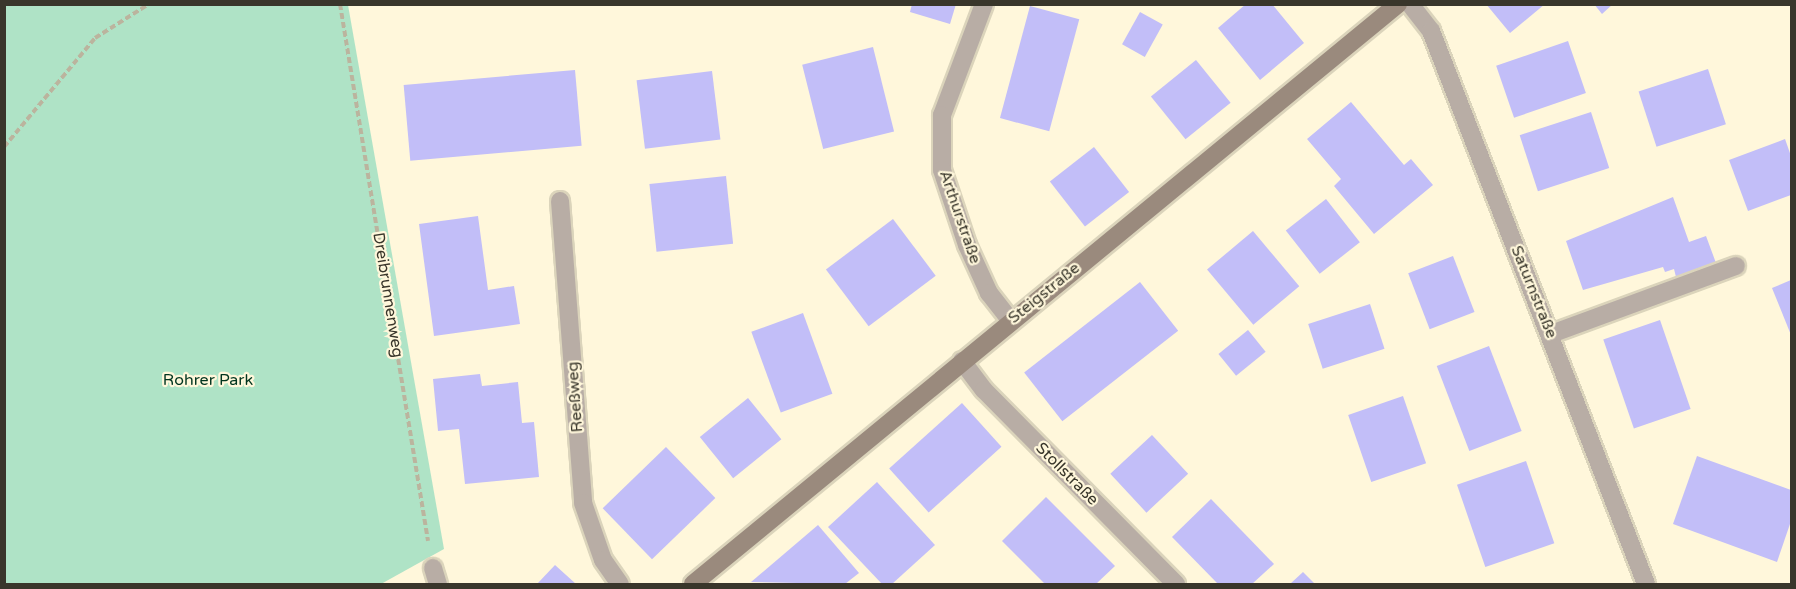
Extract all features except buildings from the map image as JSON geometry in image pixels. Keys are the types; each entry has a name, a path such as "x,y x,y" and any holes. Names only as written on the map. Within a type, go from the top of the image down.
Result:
{"street":[{"name":"Arthurstraße","path":"984,4 942,115 942,170 967,245 989,293 1010,320"},
{"name":"Steigstraße","path":"693,585 1010,320 1398,4"},
{"name":"Saturnstraße","path":"1410,4 1431,31 1551,334 1646,585"},
{"name":"Reeßweg","path":"560,201 583,503 603,560 620,585"},
{"path":"1551,334 1736,266"},
{"name":"Stollstraße","path":"962,361 984,390 1176,585"}],"path":[{"path":"4,147 95,38 149,4"},
{"name":"Dreibrunnenweg","path":"340,4 436,576"}],"green space":[{"name":"Rohrer Park","path":"4,5 348,5 444,549 381,584 5,584"}]}
